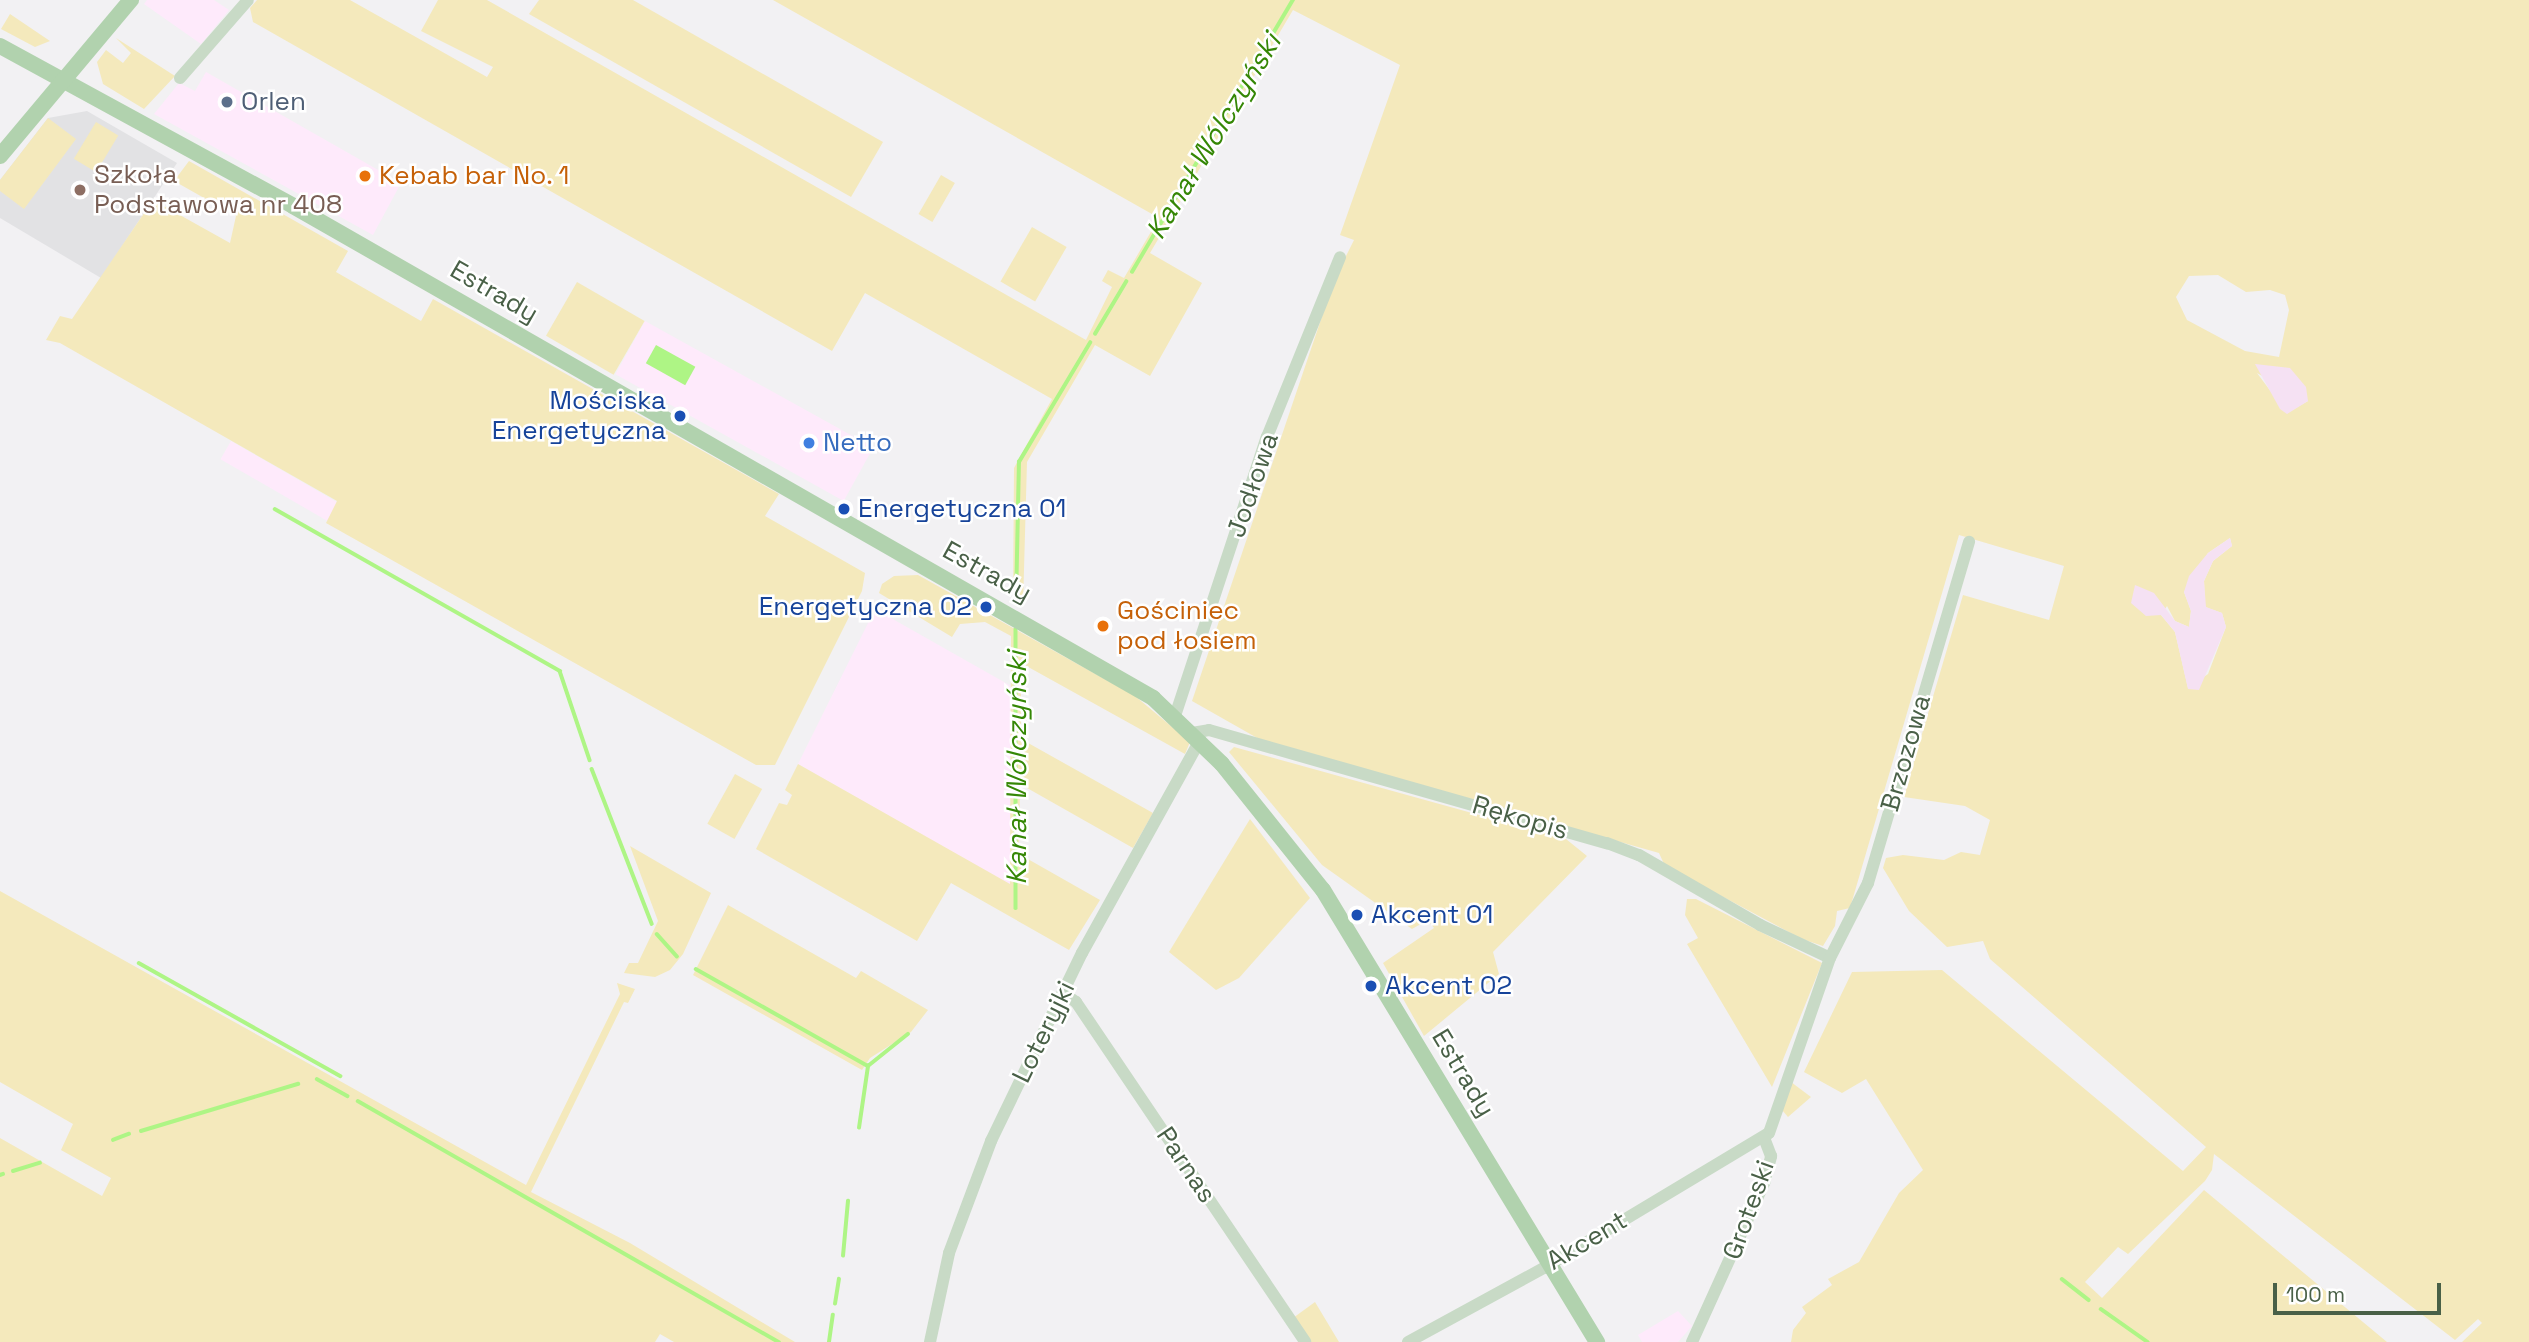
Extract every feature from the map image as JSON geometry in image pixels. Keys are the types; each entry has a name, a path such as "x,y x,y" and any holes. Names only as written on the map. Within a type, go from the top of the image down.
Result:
{"main road":[{"path":"0,156 131,0"},
{"name":"Estrady","path":"0,46 1050,635 1132,683 1175,716 1196,736 1337,911 1597,1342"}],"street":[{"path":"180,78 248,0"},
{"name":"Jodłowa","path":"1175,716 1267,437 1340,257"},
{"name":"Brzozowa","path":"1830,958 1868,883 1969,542"},
{"name":"Rękopis","path":"1196,736 1209,730 1607,843 1639,855 1759,925 1830,958"},
{"name":"Loteryjki","path":"930,1342 950,1253 979,1169 1063,993 1196,736"},
{"name":"Groteski","path":"1692,1342 1764,1183 1772,1156 1764,1138 1772,1126 1830,958"},
{"name":"Parnas","path":"1063,993 1076,1002 1305,1342"},
{"name":"Akcent","path":"1408,1342 1764,1138"}],"shaded area":[{"path":"147,0 214,0 229,10 201,44 144,4"},
{"path":"257,0 350,0 487,77 493,67 421,31 438,0 487,0 1086,340 1112,287 1102,281 1108,270 1124,278 1159,218 773,0 2529,0 2529,1342 2462,1342 2482,1323 2478,1319 2455,1340 2214,1154 2212,1170 2205,1181 2128,1254 2118,1247 2085,1282 2102,1298 2204,1190 2387,1342 1791,1342 1793,1330 1806,1313 1802,1307 1832,1285 1828,1279 1859,1262 1899,1193 1923,1170 1866,1079 1842,1093 1804,1072 1852,972 1942,970 2183,1171 2206,1147 1990,959 1983,941 1947,947 1909,911 1883,868 1886,858 1903,855 1944,860 1961,852 1980,855 1990,820 1965,806 1904,797 1919,744 1963,595 2049,620 2064,566 1959,535 1850,908 1837,911 1835,926 1823,946 1802,939 1665,866 1659,853 1259,739 1192,701 1335,278 1354,240 1340,235 1400,65 1293,10 1150,253 1202,283 1150,376 1095,345 1027,462 1023,606 1013,600 1014,468 1052,399 865,293 832,351 253,22 250,8","holes":["2218,275 2246,292 2270,290 2285,295 2289,310 2279,357 2245,351 2187,320 2176,297 2189,276","2257,373 2308,401 2287,413","2230,538 2232,546 2213,561 2204,581 2205,607 2222,613 2226,627 2208,674 2188,688 2175,632 2161,615 2167,606 2175,621 2189,627 2191,611 2184,592 2208,553"]},
{"path":"539,0 633,0 883,142 851,197 529,14"},
{"path":"10,14 50,41 35,47 1,29"},
{"path":"116,38 175,76 144,109 103,84 97,62 106,50 123,63 131,53"},
{"path":"206,72 401,183 373,235 154,114 179,83 195,91"},
{"name":"Szkoła Podstawowa nr 408","path":"87,111 177,163 101,278 0,218 0,180 48,118"},
{"path":"48,118 76,139 24,209 0,191 0,180"},
{"path":"96,122 118,135 96,172 74,159"},
{"path":"189,161 348,251 336,272 421,321 433,299 779,494 765,516 865,573 862,591 775,765 756,765 326,523 337,501 60,343 46,340 60,316 72,319 153,200 230,243 236,216 174,181"},
{"path":"941,175 955,183 932,222 918,214"},
{"path":"1032,227 1067,247 1035,302 1000,282"},
{"path":"577,282 645,321 614,375 546,336"},
{"path":"645,321 873,448 844,501 615,374"},
{"path":"656,345 695,367 685,385 646,363"},
{"path":"231,441 338,502 327,521 220,459"},
{"path":"918,575 1135,696 1190,742 1185,754 1021,663 1021,739 1153,813 1133,848 1020,784 1019,854 1100,900 1069,950 951,883 917,941 756,849 779,803 787,805 792,795 785,790 798,764 1010,884 1011,636 985,622 960,624 952,637 879,593 882,584 894,576"},
{"path":"875,609 1011,686 1010,885 798,764"},
{"path":"1234,747 1566,839 1587,856 1493,952 1499,974 1424,1036 1383,963 1434,928 1428,920 1412,929 1322,865 1229,752"},
{"path":"735,774 762,789 734,839 707,824"},
{"path":"1250,819 1310,898 1239,978 1216,990 1169,952"},
{"path":"630,846 711,893 683,954 670,970 655,977 624,973 629,963 638,963 658,921"},
{"path":"0,891 526,1185 620,994 617,983 635,989 628,1003 624,1002 531,1192 630,1243 795,1342 674,1342 660,1334 655,1342 0,1342 0,1138 102,1196 111,1178 61,1150 73,1124 0,1082"},
{"path":"1687,899 1696,899 1822,963 1772,1087 1687,944 1698,938 1685,915"},
{"path":"728,905 856,978 861,971 928,1010 911,1032 870,1058 862,1070 693,975"},
{"path":"1791,1082 1811,1097 1788,1117 1782,1110"},
{"path":"1315,1302 1339,1342 1310,1342 1293,1318"},
{"path":"1678,1311 1692,1326 1678,1342 1642,1342 1638,1335"}],"sand":[{"path":"2255,364 2290,368 2306,387 2308,401 2287,414 2280,409"},
{"path":"2230,538 2232,546 2213,561 2204,581 2206,607 2222,613 2226,627 2199,690 2188,689 2175,632 2161,615 2146,616 2131,603 2135,585 2154,593 2175,621 2189,627 2191,611 2184,592 2189,576 2208,553"}],"waterway":[{"name":"Kanał Wólczyński","path":"1132,272 1293,0"},
{"name":"Kanał Wólczyński","path":"1095,334 1126,282"},
{"name":"Kanał Wólczyński","path":"1016,603 1019,462 1090,343"},
{"path":"275,509 560,671 590,760"},
{"name":"Kanał Wólczyński","path":"1016,629 1016,908"},
{"path":"592,769 652,924"},
{"path":"657,934 677,956"},
{"path":"139,963 340,1076"},
{"path":"696,969 868,1066"},
{"name":"Kanał Wólczyński","path":"859,1128 868,1066 908,1034"},
{"path":"317,1079 348,1096"},
{"path":"141,1131 298,1084"},
{"path":"358,1101 779,1342"},
{"path":"113,1140 129,1134"},
{"path":"13,1171 40,1163"},
{"name":"Kanał Wólczyński","path":"843,1256 848,1201"},
{"name":"Kanał Wólczyński","path":"835,1304 839,1279"},
{"path":"2062,1279 2089,1300"},
{"path":"2101,1309 2148,1342"},
{"name":"Kanał Wólczyński","path":"829,1342 833,1315"}],"place":[{"name":"Orlen","path":"227,102"},
{"name":"Kebab bar No. 1","path":"365,176"},
{"name":"Szkoła Podstawowa nr 408","path":"80,190"},
{"name":"Mościska Energetyczna","path":"680,416"},
{"name":"Netto","path":"809,443"},
{"name":"Energetyczna 01","path":"844,509"},
{"name":"Energetyczna 02","path":"986,607"},
{"name":"Gościniec pod łosiem","path":"1103,626"},
{"name":"Akcent 01","path":"1357,915"},
{"name":"Akcent 02","path":"1371,986"}]}
